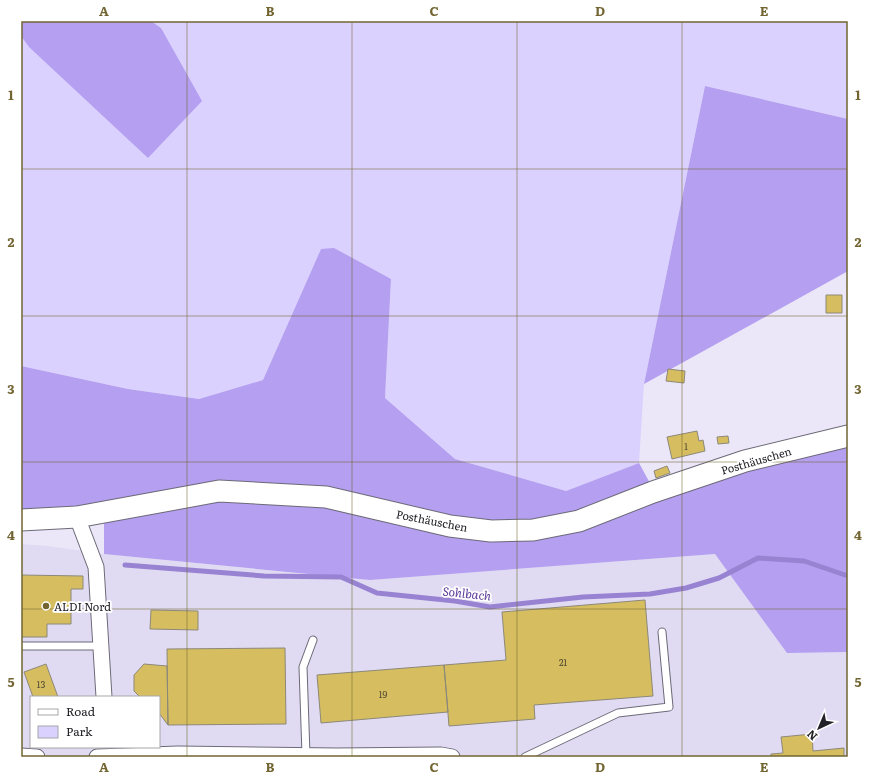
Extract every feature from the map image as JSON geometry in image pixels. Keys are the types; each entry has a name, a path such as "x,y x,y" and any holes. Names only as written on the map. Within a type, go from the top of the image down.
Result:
{"main road":[{"name":"Posthäuschen","path":"21,520 77,516 219,491 326,497 450,526 491,531 533,530 580,521 653,492 745,461 848,436"}],"street":[{"path":"77,516 96,567 104,696"},
{"path":"97,757 178,754 441,755 452,757"},
{"path":"21,756 37,757"}],"lane":[{"path":"525,757 618,713 669,707 662,632"},
{"path":"306,755 303,667 313,640"},
{"path":"21,646 101,646"}],"shaded area":[{"path":"21,21 151,21 161,28 202,101 148,158 29,47 21,36"},
{"path":"705,86 848,119 848,271 644,384"},
{"path":"334,248 391,279 385,398 455,459 566,491 639,463 651,485 848,428 848,652 787,653 715,554 370,580 104,554 104,523 120,520 75,508 21,511 21,366 128,389 199,399 263,380 321,249"},
{"path":"21,544 48,546 104,554 370,580 715,554 787,653 848,652 848,757 21,757"}],"green space":[{"path":"151,21 848,21 848,119 705,86 644,384 639,463 566,491 455,459 385,398 391,279 321,249 263,380 199,399 128,389 21,366 21,36 29,47 161,28"}],"building":[{"path":"826,295 842,295 842,313 826,313"},
{"path":"668,369 685,371 684,383 666,381"},
{"path":"697,431 699,441 703,440 705,451 672,459 667,437"},
{"path":"728,436 729,443 718,444 717,437"},
{"path":"667,466 670,473 656,478 654,471"},
{"name":"ALDI Nord","path":"21,575 83,576 83,589 71,589 71,624 47,624 47,637 21,637"},
{"path":"645,600 653,696 534,705 535,719 449,726 444,665 506,660 502,612"},
{"path":"151,610 198,611 198,630 150,629"},
{"path":"285,648 286,724 168,725 167,649"},
{"path":"46,664 58,696 33,696 24,672"},
{"path":"144,664 167,666 168,725 160,714 160,696 139,696 134,691 134,675"},
{"path":"444,665 448,712 321,723 317,675"},
{"path":"812,734 813,751 844,748 844,757 771,757 771,754 783,753 781,737"}],"waterway":[{"name":"Sohlbach","path":"125,565 264,576 341,577 377,593 455,601 490,607 583,597 650,594 686,588 719,578 758,558 804,561 848,576"}],"place":[{"name":"ALDI Nord","path":"46,606"}]}
